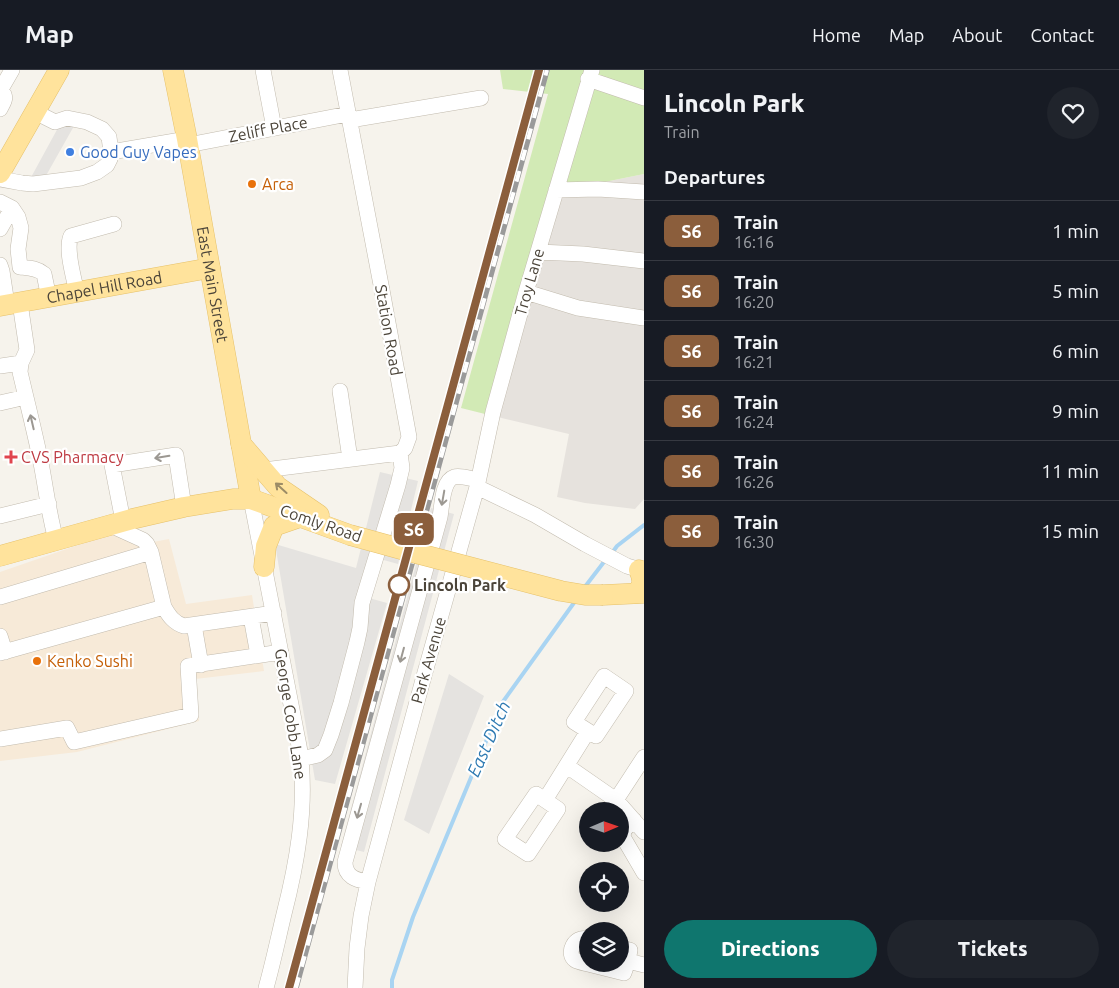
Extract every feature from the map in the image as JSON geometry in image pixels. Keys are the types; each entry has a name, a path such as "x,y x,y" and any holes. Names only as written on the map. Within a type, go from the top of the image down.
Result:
{"main road":[{"path":"0,173 59,70"},
{"name":"East Main Street","path":"173,70 188,142 251,499"},
{"name":"Chapel Hill Road","path":"9,304 210,268"},
{"path":"241,443 278,487 350,535"},
{"name":"Comly Road","path":"0,556 116,523 233,499 251,499 350,535 561,591 603,595 640,593"},
{"path":"264,567 266,546 274,526 300,517"},
{"path":"640,593 643,579 642,570"}],"street":[{"path":"0,109 5,95 1,89 12,70"},
{"path":"263,70 274,128"},
{"name":"Station Road","path":"301,759 318,755 326,750 331,735 358,642 362,603 398,485 402,468 400,453 405,448 408,437 384,299 340,70"},
{"path":"590,74 644,98"},
{"name":"Troy Lane","path":"478,484 493,412 590,74"},
{"name":"Zeliff Place","path":"112,152 481,98"},
{"path":"0,179 33,184 81,178 97,172 107,165 112,152 109,137 102,129 87,122 74,119 67,118 55,122 35,112"},
{"path":"556,190 598,189 644,192"},
{"path":"0,229 6,205"},
{"path":"6,205 18,217 21,228 18,249 20,267"},
{"path":"77,293 68,250 68,241 71,236 114,224"},
{"path":"538,252 583,254 644,261"},
{"path":"49,298 44,274 40,270 20,267 1,268 9,304 27,350 21,363 20,372 41,460 50,518 56,540"},
{"path":"526,292 578,308 644,318"},
{"path":"0,366 21,363"},
{"path":"340,391 350,459"},
{"path":"0,403 26,397"},
{"path":"264,470 400,453"},
{"path":"184,508 176,455 112,465 116,523 147,544 151,552 164,606 173,620 184,626 274,614"},
{"path":"368,882 351,877 345,868 345,862 446,486 450,480 454,477 460,477 478,484 615,560 642,570"},
{"name":"Park Avenue","path":"356,988 357,948 368,882 478,484"},
{"name":"George Cobb Lane","path":"251,499 301,759 302,813 295,868 266,988"},
{"path":"0,516 49,504"},
{"path":"0,597 151,552"},
{"path":"0,636 2,653 164,606"},
{"path":"251,617 258,655"},
{"path":"194,625 201,665"},
{"path":"0,739 67,728 74,742 191,715 188,666 281,652"},
{"path":"546,800 588,732"},
{"path":"616,800 644,758"},
{"path":"567,766 616,800 644,832"},
{"path":"634,820 624,830 622,837 644,873"},
{"path":"579,939 574,944 571,954 573,958 579,962"},
{"path":"629,957 644,965"}],"shaded area":[{"path":"59,126 74,126 43,181 29,181"},
{"path":"644,174 644,499 635,509 585,503 557,497 569,434 489,415 555,192"},
{"path":"380,472 418,481 398,564 380,559 369,598 387,603 335,784 315,780 275,544 356,568"},
{"path":"431,508 454,514 364,852 341,846"},
{"path":"110,534 153,542 169,539 186,604 252,595 264,671 195,679 199,721 77,752 0,761 0,572"},
{"path":"449,674 484,696 429,834 404,820"}],"green space":[{"path":"500,70 644,70 644,174 555,192 489,415 461,408 548,94 503,89"}],"waterway":[{"name":"East Ditch","path":"612,553 617,546 644,525"},
{"name":"East Ditch","path":"584,588 607,558"},
{"name":"East Ditch","path":"392,988 392,980 413,917 502,703 576,600"}],"railway":[{"path":"426,485 539,70"},
{"path":"296,988 547,70"},
{"path":"288,988 355,745"}],"train":[{"name":"S6","path":"289,988 539,70"}],"place":[{"name":"Good Guy Vapes","path":"70,152"},
{"name":"Arca","path":"252,184"},
{"name":"CVS Pharmacy","path":"11,457"},
{"name":"Lincoln Park","path":"399,585"},
{"name":"Kenko Sushi","path":"37,661"}]}
